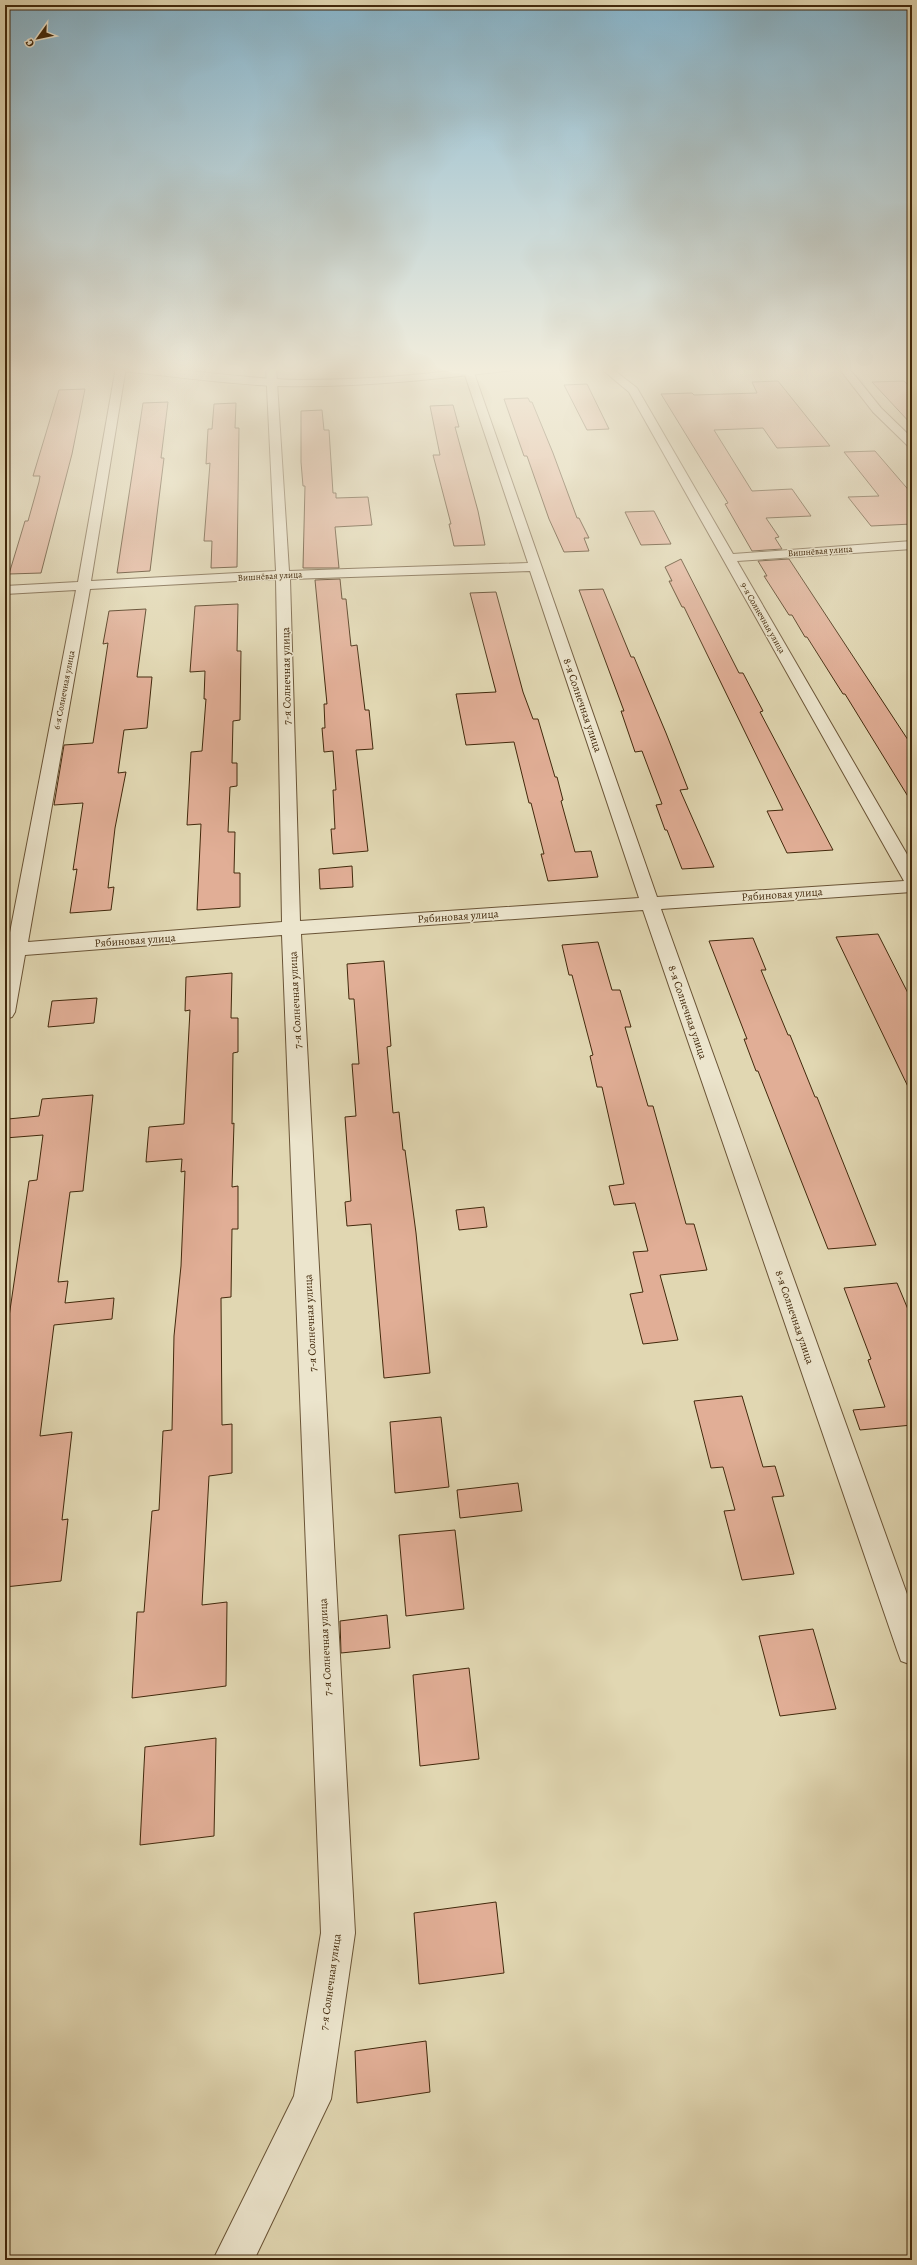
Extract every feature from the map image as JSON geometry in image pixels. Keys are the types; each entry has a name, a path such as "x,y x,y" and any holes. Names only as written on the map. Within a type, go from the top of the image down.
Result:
{"street":[{"name":"6-я Солнечная улица","path":"5,1012 10,950 84,585 102,473"},
{"name":"7-я Солнечная улица","path":"233,2260 312,2099 338,1933 291,928 283,575 277,473"},
{"name":"8-я Солнечная улица","path":"504,473 650,903 912,1650"},
{"name":"9-я Солнечная улица","path":"680,473 912,878"},
{"name":"Вишнёвая улица","path":"729,558 912,545"},
{"name":"Вишнёвая улица","path":"5,590 283,575 535,567"},
{"name":"Рябиновая улица","path":"10,950 291,928 912,886"}],"building":[{"path":"34,473 67,473 41,573 9,574 25,521 28,521 39,482 40,476 33,476"},
{"path":"132,473 162,473 150,571 117,573"},
{"path":"209,473 238,473 237,567 211,568 212,541 204,541"},
{"path":"302,473 332,473 333,493 336,493 336,498 368,497 372,525 335,527 339,568 303,568 305,486 303,486"},
{"path":"438,473 468,473 485,545 454,546 449,524 451,524"},
{"path":"533,473 560,473 577,518 579,518 589,538 584,538 589,551 564,552 549,519"},
{"path":"709,473 741,473 752,491 792,489 811,516 766,518 779,537 775,538 782,549 752,551 725,504 728,503"},
{"path":"860,473 894,473 912,494 912,524 871,526 848,497 879,496"},
{"path":"654,511 671,544 641,545 625,512"},
{"path":"681,559 739,673 743,673 763,711 760,712 833,850 787,853 767,811 783,810 684,607 682,607 669,581 672,581 665,567"},
{"path":"789,559 912,746 912,803 845,694 843,694 807,637 805,637 792,615 789,615 764,576 767,576 758,561"},
{"path":"340,579 342,599 346,599 351,646 357,645 365,710 369,710 373,749 356,750 368,851 333,854 331,829 335,829 333,790 336,790 333,751 324,752 322,728 325,728 324,704 327,704 315,580"},
{"path":"603,589 631,657 634,657 666,733 688,789 680,790 714,867 682,869 667,830 665,830 656,805 662,804 642,751 635,752 621,711 624,711 579,590"},
{"path":"496,592 523,692 533,719 538,719 555,777 557,777 563,800 561,801 575,852 591,851 598,877 548,881 541,854 544,854 531,803 529,803 514,742 466,745 456,694 496,692 470,593"},
{"path":"238,604 237,651 241,651 240,720 233,721 232,763 237,763 237,786 230,787 228,832 235,832 234,873 240,873 240,907 197,910 201,824 187,825 191,752 202,751 206,699 204,699 205,671 190,672 195,606"},
{"path":"146,609 137,677 152,677 147,728 124,730 118,773 126,772 115,828 108,888 114,887 111,910 70,913 77,869 73,870 83,803 54,805 64,745 93,743 108,643 103,644 109,611"},
{"path":"352,866 353,887 320,889 319,869"},
{"path":"878,934 912,1001 912,1095 836,937"},
{"path":"753,938 766,970 761,970 788,1035 790,1035 815,1097 817,1097 876,1245 828,1249 758,1071 756,1071 744,1039 747,1039 709,941"},
{"path":"598,942 612,990 620,990 631,1027 625,1027 648,1106 653,1106 686,1224 694,1224 707,1270 660,1275 678,1340 643,1344 630,1294 643,1292 633,1252 648,1251 635,1203 614,1205 609,1186 624,1184 602,1087 597,1087 590,1056 593,1055 572,975 569,975 562,945"},
{"path":"384,961 391,1046 387,1047 393,1113 399,1112 403,1150 405,1150 416,1233 430,1373 384,1378 371,1224 347,1226 345,1202 351,1201 345,1117 356,1116 352,1064 359,1064 354,999 349,999 347,964"},
{"path":"232,973 231,1018 238,1018 238,1052 233,1053 232,1124 234,1123 232,1187 238,1186 238,1229 232,1229 231,1297 221,1298 222,1425 232,1424 232,1473 209,1476 202,1605 227,1602 226,1686 132,1698 137,1612 144,1612 152,1511 159,1510 163,1431 172,1430 174,1336 181,1266 185,1171 181,1172 182,1159 146,1162 149,1127 184,1124 190,1010 185,1011 186,977"},
{"path":"97,998 94,1023 48,1027 52,1001"},
{"path":"93,1095 83,1191 70,1192 58,1282 68,1281 65,1303 114,1298 112,1319 54,1325 40,1436 72,1432 62,1520 68,1519 61,1581 5,1587 5,1344 29,1181 37,1180 43,1135 5,1138 8,1119 39,1116 42,1099"},
{"path":"484,1207 487,1227 459,1230 456,1210"},
{"path":"897,1283 912,1319 912,1425 860,1430 853,1410 885,1407 868,1360 871,1359 844,1288"},
{"path":"742,1396 763,1467 775,1466 784,1496 772,1497 794,1574 742,1580 724,1511 735,1510 723,1467 711,1468 694,1401"},
{"path":"441,1417 449,1487 395,1493 390,1422"},
{"path":"518,1483 522,1511 460,1518 457,1490"},
{"path":"455,1530 464,1609 406,1616 399,1535"},
{"path":"387,1615 390,1648 341,1653 340,1621"},
{"path":"813,1629 836,1709 780,1716 759,1636"},
{"path":"469,1668 479,1759 420,1766 413,1675"},
{"path":"216,1738 214,1836 140,1845 145,1747"},
{"path":"496,1902 504,1973 419,1984 414,1913"},
{"path":"426,2041 430,2092 357,2103 355,2051"}]}
